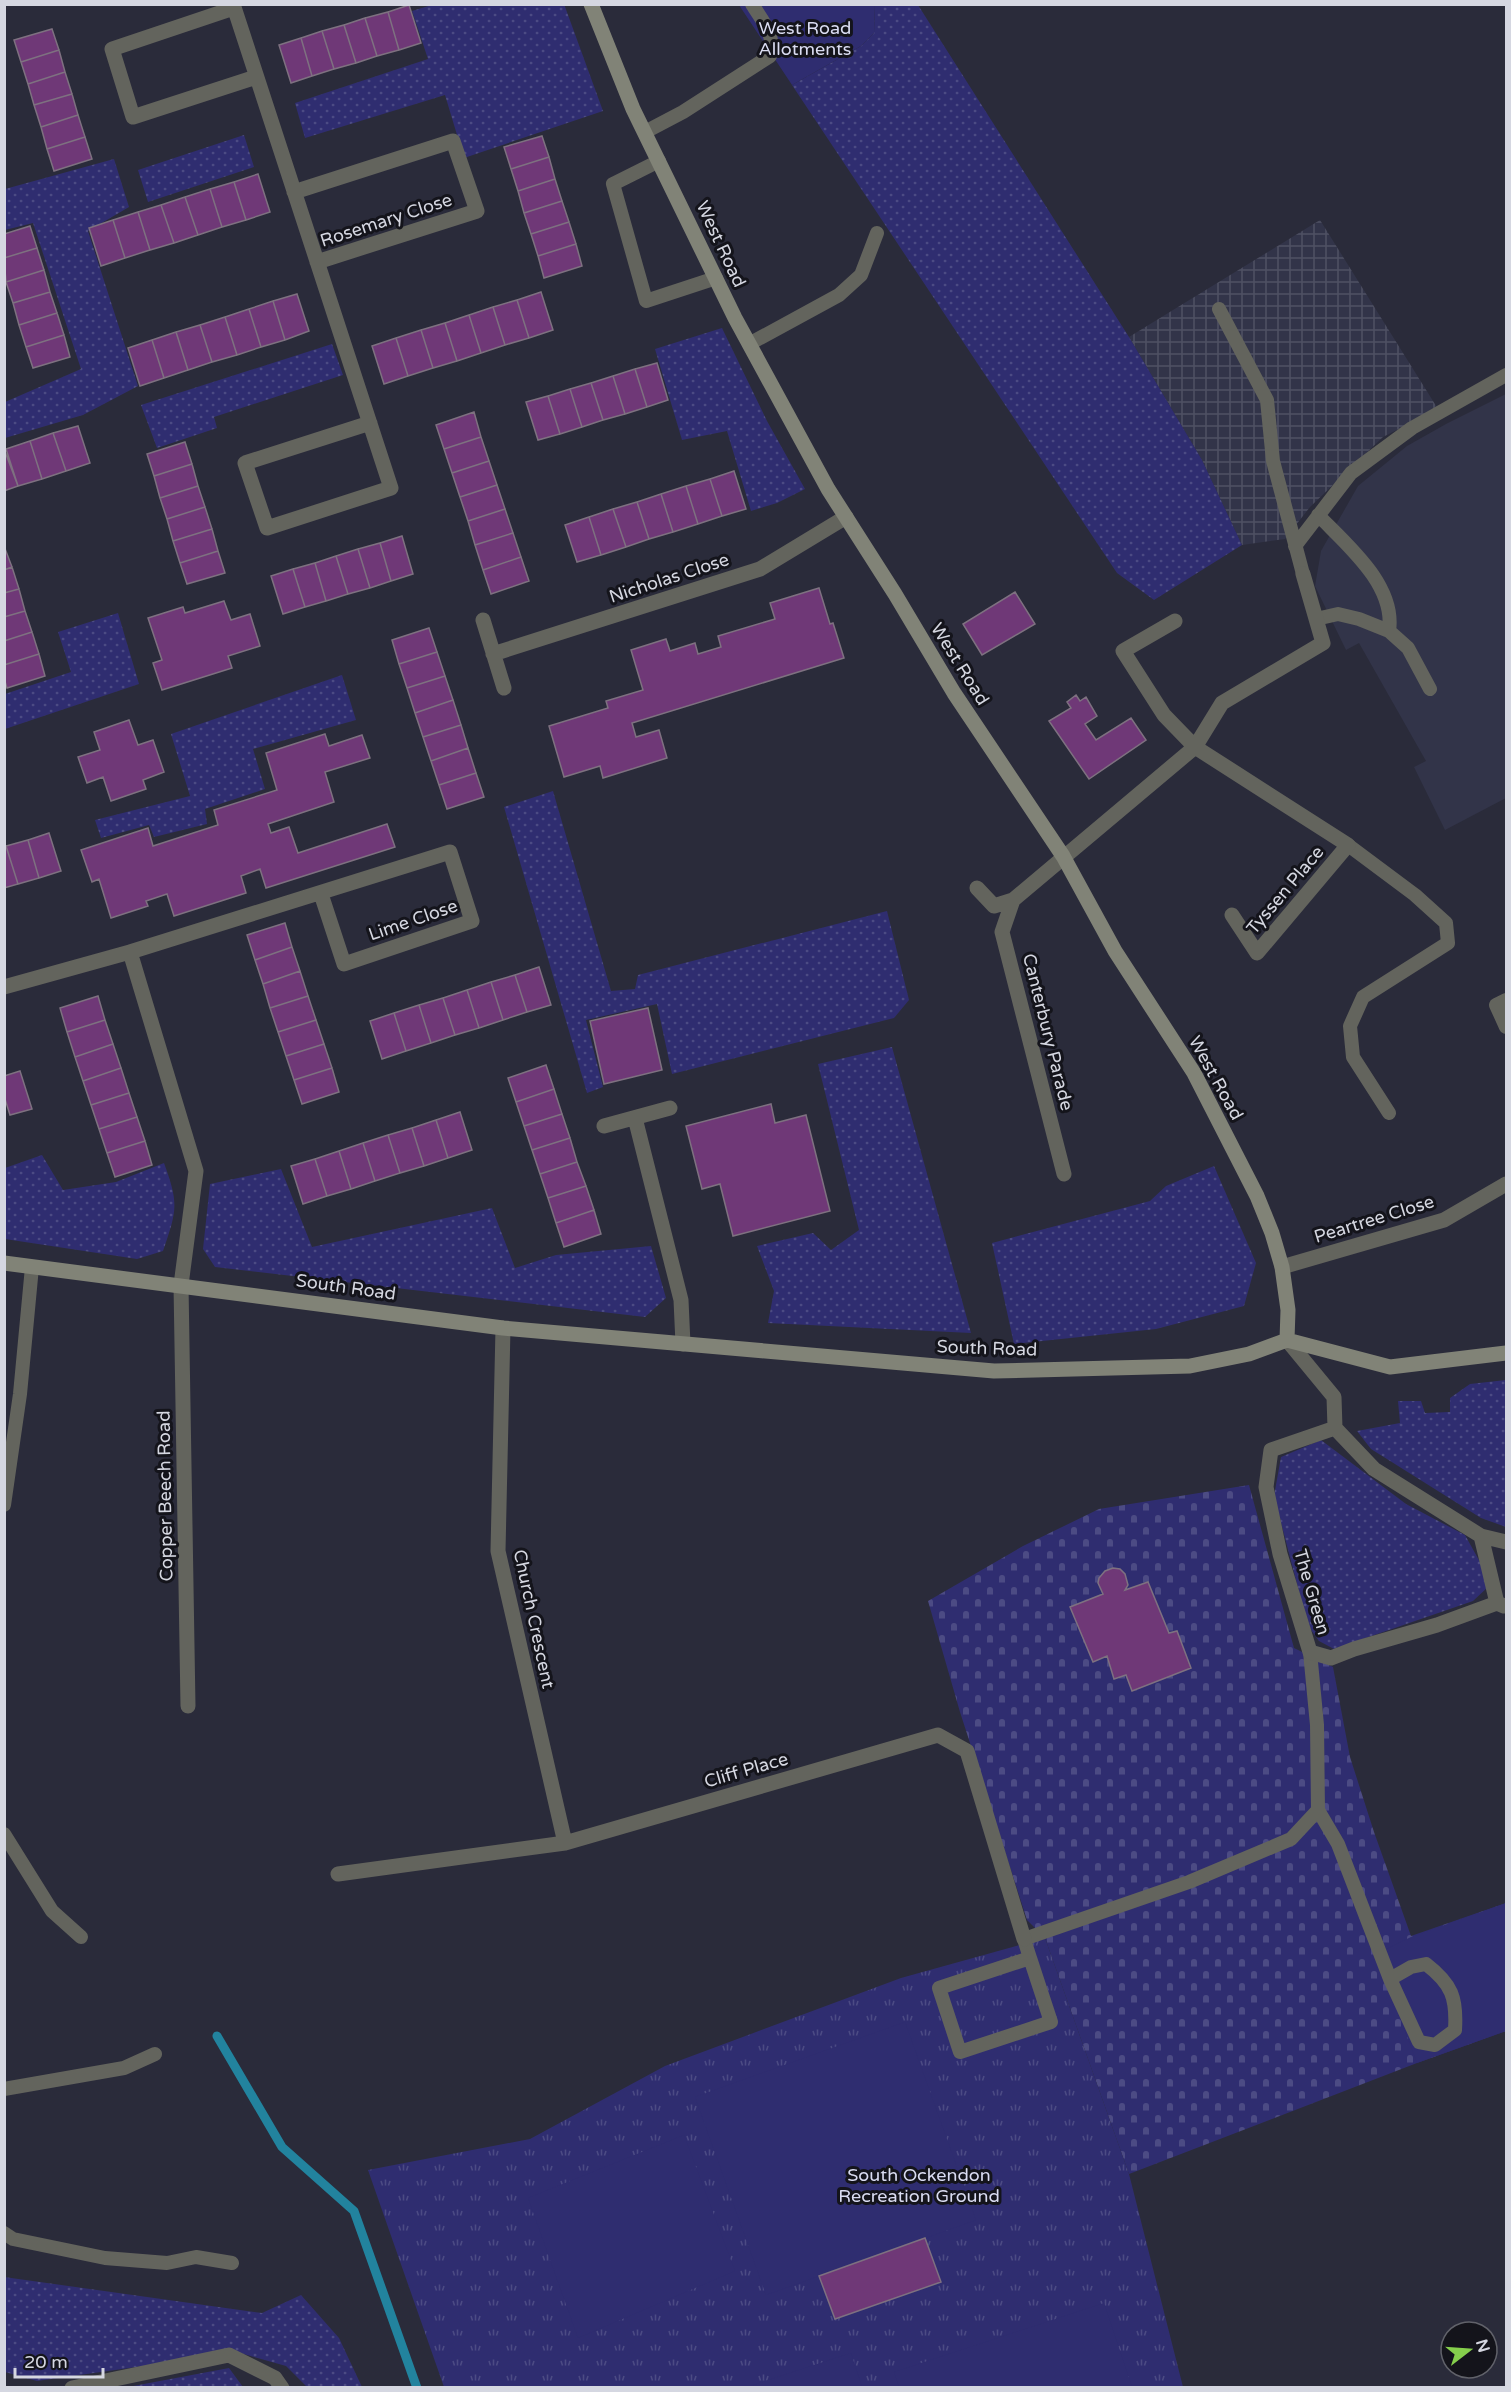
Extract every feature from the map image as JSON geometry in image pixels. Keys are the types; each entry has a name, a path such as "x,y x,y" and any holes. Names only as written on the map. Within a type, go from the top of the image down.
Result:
{"street":[{"name":"West Road","path":"591,4 633,109 716,278 749,344 846,518 954,693 1063,856 1115,951 1194,1073 1257,1196 1272,1233 1282,1267 1288,1310 1287,1340"},
{"name":"Rosemary Close","path":"256,77 133,117 112,49 234,6 370,423 391,488 267,528 245,462 370,423"},
{"name":"Rosemary Close","path":"294,192 453,141 477,211 317,262"},
{"name":"Nicholas Close","path":"493,654 760,569 846,518"},
{"path":"1063,856 1195,747 1222,703 1323,643 1302,574"},
{"path":"483,620 504,688"},
{"name":"Tyssen Place","path":"1174,621 1123,651 1164,715 1195,747 1348,845 1257,953 1232,915"},
{"name":"Lime Close","path":"4,987 130,952 450,852 472,921 344,964 321,894"},
{"name":"Canterbury Parade","path":"1063,856 1013,900 1002,932 1064,1174"},
{"path":"977,888 994,906 1013,900"},
{"path":"130,952 196,1171 181,1285"},
{"path":"604,1126 670,1108"},
{"path":"635,1118 681,1300 684,1344"},
{"name":"Peartree Close","path":"1282,1267 1444,1220 1506,1184"},
{"name":"South Road","path":"4,1263 503,1328 994,1371 1190,1366 1249,1354 1287,1340"},
{"name":"Copper Beech Road","path":"181,1285 188,1706"},
{"name":"Church Crescent","path":"503,1328 498,1551 565,1843"},
{"path":"1287,1340 1390,1367 1506,1353"},
{"path":"1287,1340 1334,1397 1335,1428 1374,1468 1481,1536 1506,1542"},
{"name":"The Green","path":"1335,1428 1271,1450 1266,1487 1280,1554 1310,1652 1331,1658 1354,1649 1503,1608 1481,1536"},
{"name":"Cliff Place","path":"338,1874 565,1843 938,1735 967,1751 1024,1939"},
{"path":"72,2388 229,2355 275,2378 282,2388"}],"lane":[{"path":"645,132 683,112 770,56 773,45 770,33 752,4"},
{"path":"659,161 613,184 646,301 716,278"},
{"path":"749,344 839,295 861,275 877,233"},
{"path":"1219,309 1267,400 1273,461 1302,574"},
{"path":"1295,546 1351,473 1412,428 1506,375"},
{"path":"1318,515 1362,561 1382,590 1391,618 1389,631"},
{"path":"1316,619 1338,614 1389,631 1408,648 1430,689"},
{"path":"1348,845 1414,895 1446,923 1448,943 1363,997 1350,1026 1353,1057 1389,1113"},
{"path":"1506,1000 1496,1005 1506,1027"},
{"path":"4,1505 20,1394 32,1267"},
{"path":"1310,1652 1317,1725 1318,1810 1338,1844 1390,1979 1419,2042 1435,2045 1455,2030 1456,2010 1452,1991 1441,1975 1426,1964 1411,1967 1390,1979"},
{"path":"1030,1958 939,1988 960,2052 1051,2022 1024,1939 1189,1882 1291,1839 1318,1810"},
{"path":"4,1834 52,1911 81,1937"},
{"path":"4,2089 124,2068 155,2054"},
{"path":"4,2234 14,2239 105,2258 167,2263 196,2257 232,2263"}],"shaded area":[{"path":"1320,220 1438,409 1383,437 1310,507 1285,539 1242,545 1202,460 1129,337"},
{"path":"1506,394 1506,798 1445,830 1414,767 1426,761 1359,643 1346,650 1315,586 1321,551 1358,486 1407,446"}],"green space":[{"path":"435,4 564,4 603,111 464,158 445,95 305,138 295,103 428,59 412,11"},
{"name":"West Road Allotments","path":"739,5 875,5 874,33 861,46 792,85"},
{"path":"875,5 918,5 1129,337 1202,460 1242,545 1154,600 1117,573 792,85 861,46 874,33"},
{"path":"244,135 254,167 148,202 138,170"},
{"path":"114,159 129,207 88,231 138,386 83,415 5,438 5,402 81,369 33,223 5,230 5,189"},
{"path":"722,328 767,421 805,489 777,503 751,511 727,431 682,440 655,349"},
{"path":"332,344 343,375 214,417 217,428 157,448 141,405"},
{"path":"118,613 139,684 5,729 5,694 71,672 58,632"},
{"path":"342,675 356,720 253,749 265,789 205,809 207,824 154,837 149,825 101,838 95,820 190,796 171,734"},
{"path":"553,791 611,991 635,989 638,975 887,911 909,1000 894,1018 672,1074 657,1004 586,1020 603,1087 587,1093 504,807"},
{"path":"892,1047 971,1333 768,1323 774,1291 757,1246 813,1233 831,1250 859,1230 818,1064"},
{"path":"42,1155 63,1190 116,1182 164,1163 172,1188 174,1207 163,1251 137,1259 5,1239 5,1168"},
{"path":"1214,1166 1256,1263 1244,1306 1156,1329 1014,1344 992,1243 1150,1201 1166,1186"},
{"path":"281,1169 312,1247 492,1208 515,1268 556,1255 651,1246 666,1298 645,1317 215,1267 203,1249 210,1184"},
{"path":"1506,1380 1506,1527 1481,1518 1371,1449 1357,1431 1400,1423 1398,1401 1421,1401 1425,1413 1450,1412 1450,1398 1470,1384"},
{"path":"1321,1440 1406,1504 1465,1535 1480,1562 1489,1586 1473,1601 1334,1649 1319,1641 1308,1626 1274,1496 1281,1457"},
{"path":"1249,1485 1294,1648 1333,1667 1350,1757 1411,1936 1506,1903 1506,2031 1129,2174 1045,1938 1027,1920 960,1712 928,1601 1023,1546 1099,1509"},
{"path":"1506,1903 1506,2031 1417,2063 1376,1954 1411,1937"},
{"name":"South Ockendon Recreation Ground","path":"1045,1938 1129,2174 1183,2387 444,2387 368,2170 530,2139 665,2066 901,1978"},
{"path":"905,2022 976,2220 766,2295 695,2097"},
{"path":"684,2135 735,2271 578,2338 528,2198"},
{"path":"4,2277 262,2313 301,2295 339,2338 362,2387 307,2387 286,2366 226,2349 172,2362 37,2381 5,2372"},
{"path":"1104,2303 1132,2387 899,2387 894,2372"},
{"path":"851,2353 862,2387 747,2387"},
{"path":"229,2368 243,2387 128,2387"}],"building":[{"path":"409,5 421,43 399,50 388,12"},
{"path":"388,12 399,50 377,56 365,18"},
{"path":"365,18 377,56 356,63 344,25"},
{"path":"344,25 356,63 334,69 322,31"},
{"path":"52,29 59,50 21,62 14,40"},
{"path":"322,31 334,69 312,76 301,38"},
{"path":"301,38 312,76 291,83 279,45"},
{"path":"59,50 65,72 28,84 21,62"},
{"path":"65,72 72,94 34,105 28,84"},
{"path":"72,94 78,115 41,127 34,105"},
{"path":"78,115 85,137 47,149 41,127"},
{"path":"542,136 549,157 511,169 504,147"},
{"path":"85,137 92,159 54,171 47,149"},
{"path":"549,157 555,179 518,191 511,169"},
{"path":"258,174 270,212 246,220 234,182"},
{"path":"555,179 562,201 524,213 518,191"},
{"path":"234,182 246,220 222,227 210,189"},
{"path":"210,189 222,227 198,235 185,197"},
{"path":"185,197 198,235 174,243 161,205"},
{"path":"562,201 569,222 531,234 524,213"},
{"path":"161,205 174,243 150,250 138,212"},
{"path":"138,212 150,250 125,258 113,220"},
{"path":"113,220 125,258 101,266 89,228"},
{"path":"569,222 576,244 538,256 531,234"},
{"path":"30,226 37,248 4,258 4,234"},
{"path":"576,244 582,266 544,278 538,256"},
{"path":"37,248 44,270 6,282 4,258"},
{"path":"44,270 50,292 13,303 6,282"},
{"path":"50,292 57,313 19,325 13,303"},
{"path":"541,292 553,330 529,338 517,300"},
{"path":"297,294 309,331 285,340 273,301"},
{"path":"517,300 529,338 505,345 493,307"},
{"path":"273,301 285,340 261,347 249,309"},
{"path":"493,307 505,345 481,353 469,315"},
{"path":"249,309 261,347 237,355 225,317"},
{"path":"57,313 64,335 26,347 19,325"},
{"path":"469,315 481,353 457,361 445,323"},
{"path":"225,317 237,355 212,362 200,325"},
{"path":"445,323 457,361 433,368 421,330"},
{"path":"200,325 212,362 188,370 176,332"},
{"path":"421,330 433,368 408,376 396,338"},
{"path":"176,332 188,370 164,378 152,340"},
{"path":"64,335 70,357 33,368 26,347"},
{"path":"396,338 408,376 384,384 372,346"},
{"path":"152,340 164,378 140,386 128,348"},
{"path":"657,363 668,400 647,407 635,369"},
{"path":"635,369 647,407 625,414 613,376"},
{"path":"613,376 625,414 603,420 591,383"},
{"path":"591,383 603,420 582,427 570,389"},
{"path":"570,389 582,427 560,434 548,396"},
{"path":"548,396 560,434 538,440 526,402"},
{"path":"474,412 481,437 444,449 436,425"},
{"path":"78,426 90,463 66,471 53,433"},
{"path":"53,433 66,471 42,479 30,441"},
{"path":"481,437 489,461 452,473 444,449"},
{"path":"30,441 42,479 18,486 6,449"},
{"path":"185,442 192,464 154,476 147,454"},
{"path":"4,449 18,486 4,491"},
{"path":"489,461 497,485 460,497 452,473"},
{"path":"192,464 198,486 160,498 154,476"},
{"path":"734,471 746,509 722,516 710,479"},
{"path":"710,479 722,516 698,524 686,486"},
{"path":"497,485 505,509 468,521 460,497"},
{"path":"198,486 205,507 167,519 160,498"},
{"path":"686,486 698,524 673,532 661,494"},
{"path":"661,494 673,532 649,539 637,502"},
{"path":"637,502 649,539 626,547 613,509"},
{"path":"205,507 212,529 173,541 167,519"},
{"path":"505,509 513,533 475,545 468,521"},
{"path":"613,509 626,547 601,555 589,517"},
{"path":"589,517 601,555 577,562 565,525"},
{"path":"212,529 218,551 180,563 173,541"},
{"path":"513,533 521,557 483,570 475,545"},
{"path":"402,536 413,574 391,581 380,543"},
{"path":"380,543 391,581 370,588 358,549"},
{"path":"4,546 12,567 4,570"},
{"path":"358,549 370,588 348,594 336,556"},
{"path":"218,551 225,573 187,584 180,563"},
{"path":"336,556 348,594 326,601 315,563"},
{"path":"521,557 529,581 491,594 483,570"},
{"path":"315,563 326,601 305,607 293,569"},
{"path":"12,567 19,589 4,593 4,570"},
{"path":"293,569 305,607 283,614 271,576"},
{"path":"819,588 844,658 632,723 636,737 659,730 667,758 603,778 600,766 564,777 549,726 608,708 606,701 643,690 631,650 666,639 670,651 695,643 698,654 721,647 718,636 775,619 770,603"},
{"path":"19,589 25,611 4,617 4,593"},
{"path":"1015,592 1035,624 982,655 963,624"},
{"path":"224,601 231,620 250,614 260,646 228,656 232,668 162,690 153,663 162,660 148,618 183,607 185,613"},
{"path":"25,611 32,632 4,641 4,617"},
{"path":"429,628 437,652 399,664 392,640"},
{"path":"32,632 39,654 4,665 4,641"},
{"path":"437,652 445,676 407,688 399,664"},
{"path":"39,654 45,676 7,688 4,665"},
{"path":"445,676 453,700 415,713 407,688"},
{"path":"1076,695 1080,701 1086,697 1097,716 1085,724 1096,740 1131,718 1146,740 1089,779 1049,721 1071,708 1067,702"},
{"path":"453,700 461,725 423,737 415,713"},
{"path":"129,720 138,745 153,740 164,772 143,780 146,789 111,801 103,777 87,783 78,757 100,750 94,732"},
{"path":"461,725 468,748 431,761 423,737"},
{"path":"325,734 329,746 362,735 370,758 325,772 334,802 268,824 271,833 289,827 298,853 387,824 395,847 266,888 260,869 241,876 246,893 174,916 167,894 146,901 148,906 111,918 99,879 92,882 81,850 148,828 153,846 218,825 214,810 277,790 266,753"},
{"path":"468,748 476,773 439,785 431,761"},
{"path":"476,773 484,797 447,809 439,785"},
{"path":"49,833 61,871 39,878 28,840"},
{"path":"28,840 39,878 18,884 6,846"},
{"path":"6,846 18,884 4,888 4,847"},
{"path":"285,923 292,947 255,960 247,935"},
{"path":"292,947 300,971 263,984 255,960"},
{"path":"539,967 551,1005 527,1012 515,975"},
{"path":"300,971 308,996 270,1008 263,984"},
{"path":"515,975 527,1012 503,1020 491,982"},
{"path":"491,982 503,1020 479,1028 467,990"},
{"path":"467,990 479,1028 455,1035 443,998"},
{"path":"98,996 105,1020 67,1032 60,1008"},
{"path":"308,996 316,1020 278,1032 270,1008"},
{"path":"443,998 455,1035 431,1043 419,1005"},
{"path":"419,1005 431,1043 406,1051 394,1013"},
{"path":"648,1008 662,1070 604,1084 590,1021"},
{"path":"394,1013 406,1051 382,1059 370,1021"},
{"path":"105,1020 113,1044 75,1057 67,1032"},
{"path":"316,1020 324,1044 286,1056 278,1032"},
{"path":"113,1044 121,1068 83,1081 75,1057"},
{"path":"324,1044 332,1068 294,1080 286,1056"},
{"path":"546,1065 554,1089 516,1102 508,1078"},
{"path":"121,1068 129,1093 91,1105 83,1081"},
{"path":"332,1068 339,1092 302,1104 294,1080"},
{"path":"20,1071 32,1109 10,1115 4,1096 4,1076"},
{"path":"554,1089 562,1114 524,1126 516,1102"},
{"path":"129,1093 137,1117 99,1129 91,1105"},
{"path":"771,1104 775,1123 806,1115 830,1211 733,1236 720,1184 702,1189 686,1126"},
{"path":"460,1112 472,1150 448,1158 436,1120"},
{"path":"562,1114 570,1138 532,1150 524,1126"},
{"path":"137,1117 145,1141 107,1153 99,1129"},
{"path":"436,1120 448,1158 424,1166 412,1128"},
{"path":"412,1128 424,1166 400,1173 388,1135"},
{"path":"388,1135 400,1173 375,1181 363,1143"},
{"path":"570,1138 577,1162 540,1174 532,1150"},
{"path":"145,1141 152,1165 115,1177 107,1153"},
{"path":"363,1143 375,1181 351,1189 339,1151"},
{"path":"339,1151 351,1189 327,1196 315,1159"},
{"path":"315,1159 327,1196 303,1204 291,1166"},
{"path":"577,1162 586,1186 548,1198 540,1174"},
{"path":"586,1186 594,1210 556,1223 548,1198"},
{"path":"594,1210 601,1234 564,1247 556,1223"},
{"path":"1113,1568 1120,1569 1125,1574 1128,1585 1125,1590 1148,1582 1169,1633 1177,1631 1191,1668 1132,1691 1126,1675 1114,1679 1107,1656 1093,1662 1070,1607 1103,1594 1098,1583 1099,1578 1105,1571"},
{"path":"925,2238 941,2282 835,2319 819,2276"}],"waterway":[{"path":"217,2036 282,2147 354,2211 417,2388"}]}
